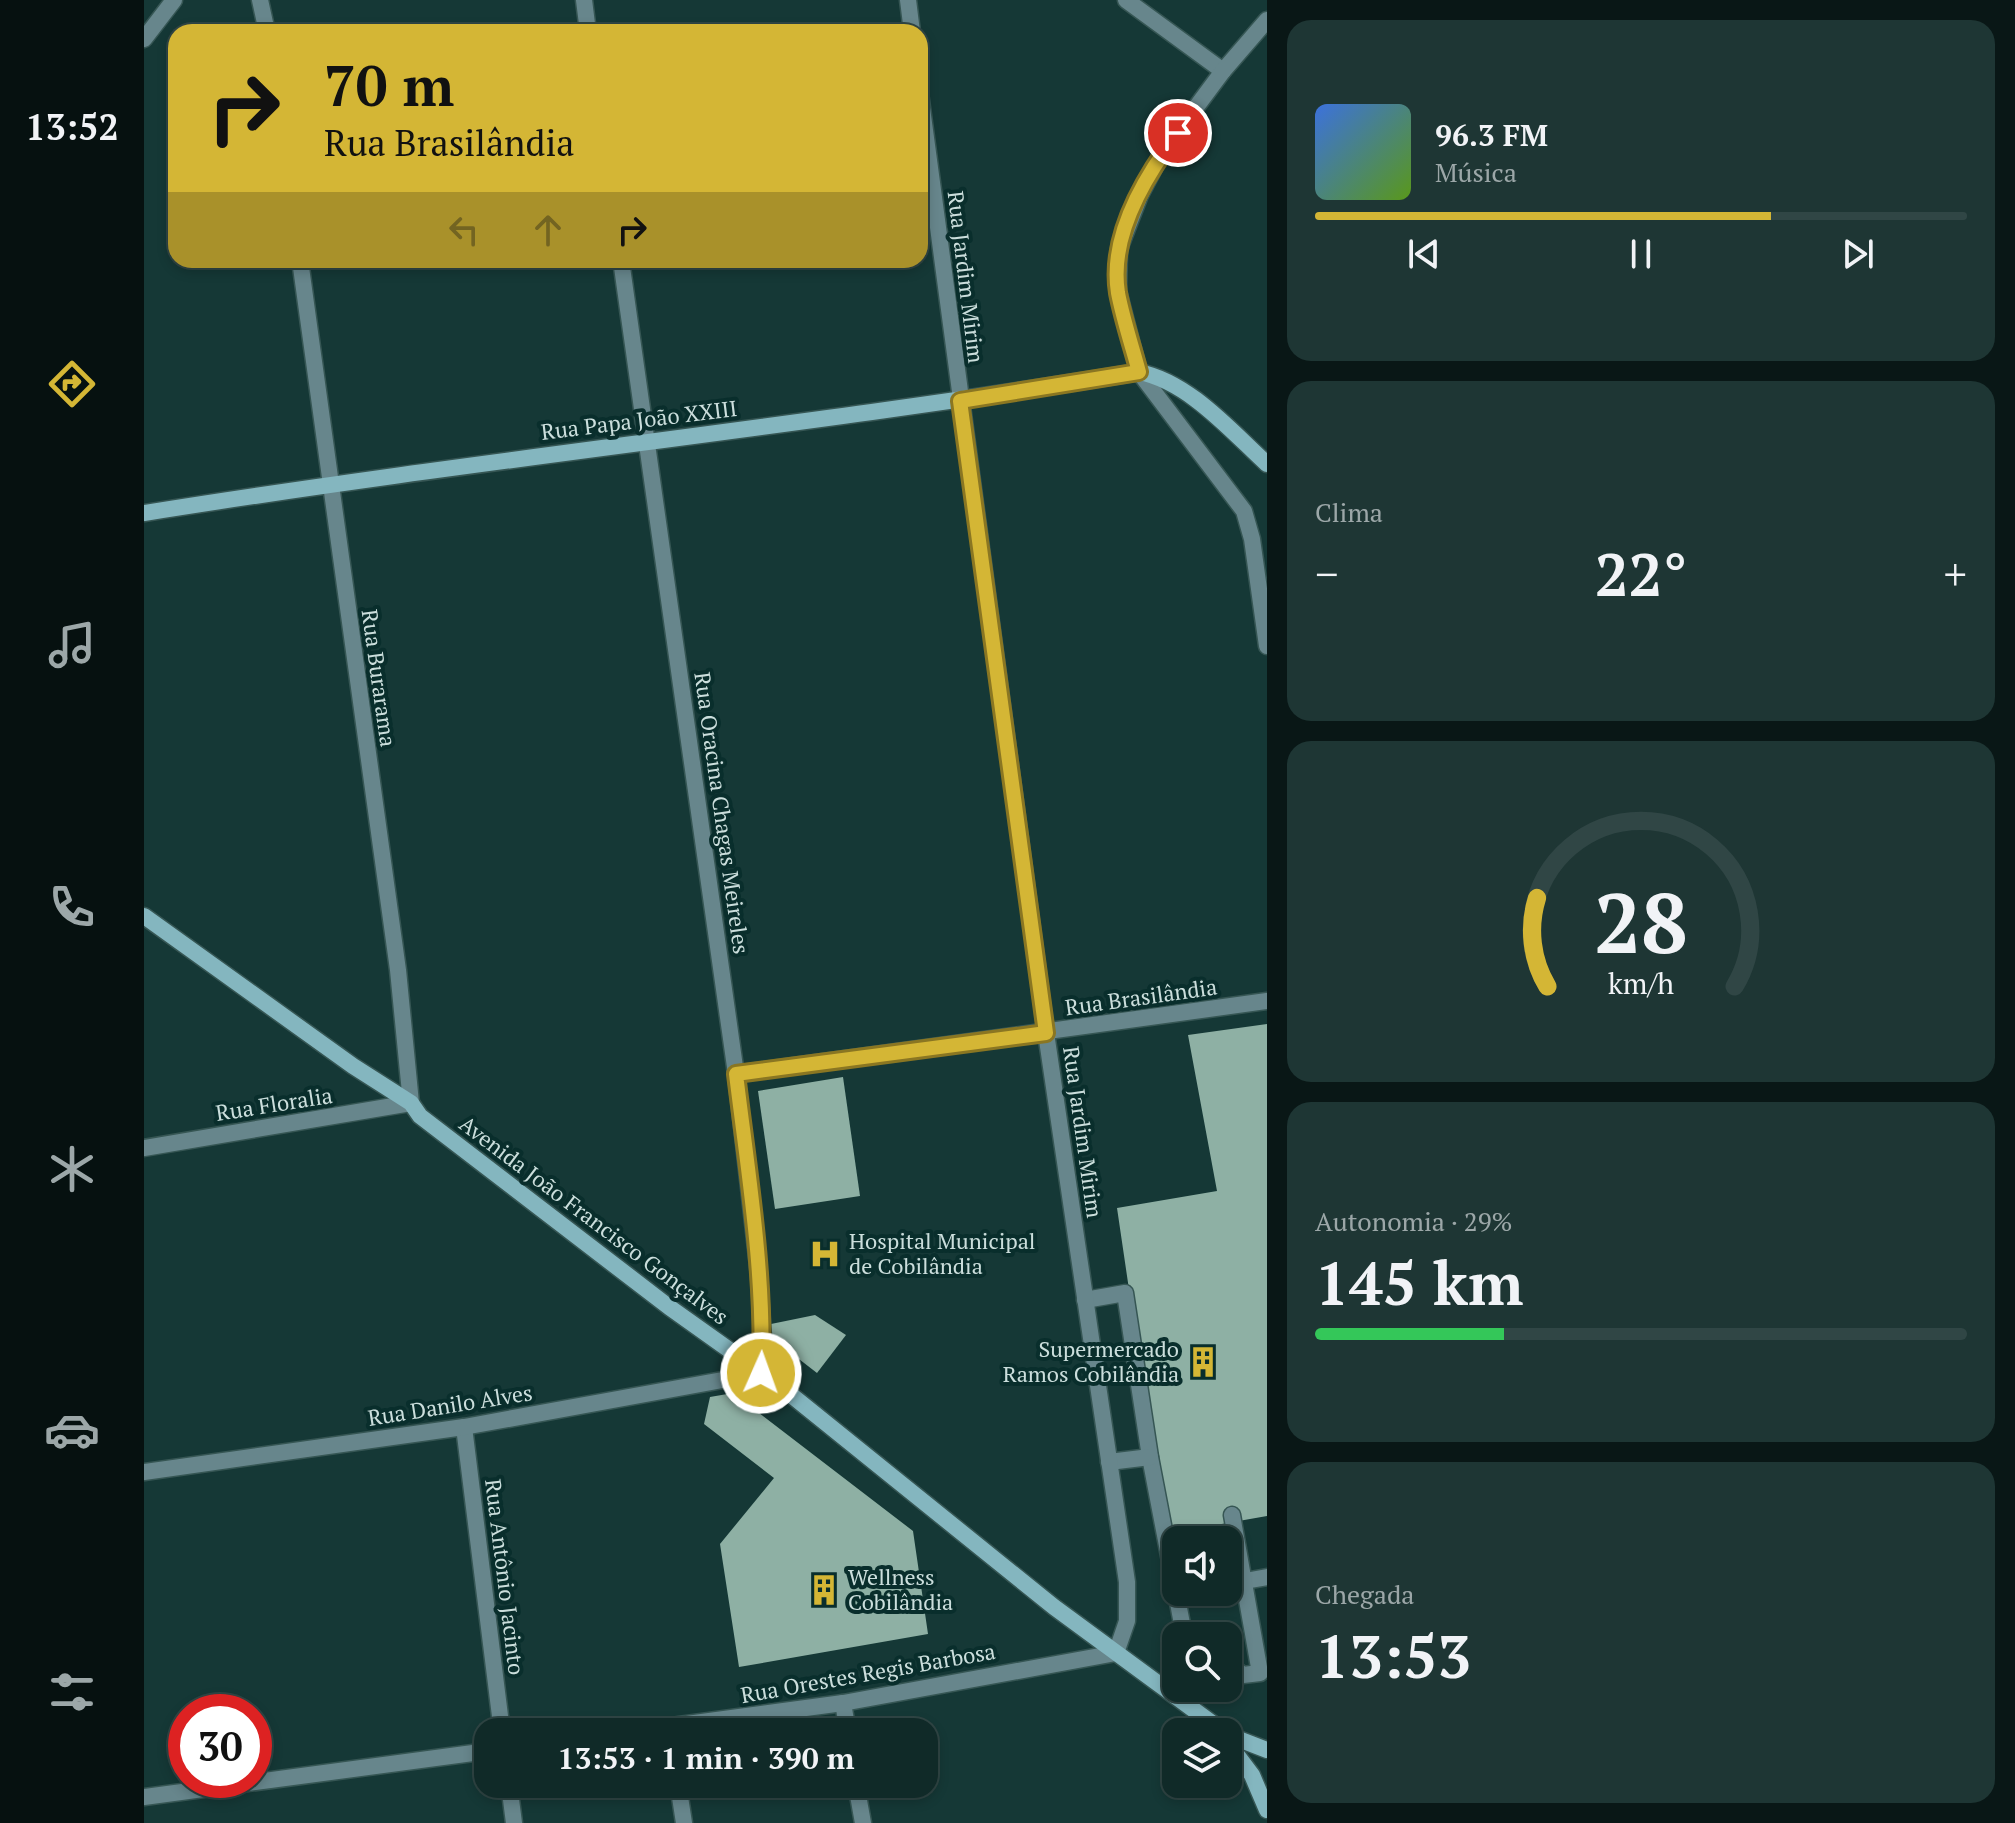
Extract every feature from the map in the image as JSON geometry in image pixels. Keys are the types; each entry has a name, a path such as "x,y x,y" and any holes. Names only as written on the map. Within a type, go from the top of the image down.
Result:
{"street":[{"path":"144,39 174,0"},
{"path":"260,0 265,24"},
{"path":"584,0 587,24"},
{"path":"908,0 911,24"},
{"path":"1126,0 1223,71"},
{"path":"1267,20 1223,71 1162,153 1134,208 1119,249 1118,291 1139,372 1244,511 1252,539 1267,646"},
{"name":"Rua Jardim Mirim","path":"928,155 1046,1033 1129,1601 1127,1621 1116,1653"},
{"name":"Rua Burarama","path":"301,268 398,970 411,1103"},
{"name":"Rua Oracina Chagas Meireles","path":"622,268 736,1074 759,1275 761,1373"},
{"path":"1139,372 1155,375 1199,403 1267,464"},
{"name":"Rua Papa João XXIII","path":"144,513 329,483 960,401 1139,372"},
{"name":"Avenida João Francisco Gonçalves","path":"144,916 332,1051 411,1103 420,1116 669,1307 761,1373 1054,1607 1201,1718"},
{"name":"Rua Brasilândia","path":"736,1074 1267,1001"},
{"name":"Rua Floralia","path":"144,1148 411,1103"},
{"path":"1085,1300 1125,1293 1150,1457 1182,1622"},
{"name":"Rua Danilo Alves","path":"144,1472 464,1427 761,1373"},
{"name":"Rua Antônio Jacinto","path":"464,1427 500,1718"},
{"path":"1109,1462 1150,1457"},
{"path":"1232,1515 1262,1645 1260,1673 1242,1674"},
{"path":"1245,1581 1267,1577"},
{"name":"Rua Orestes Regis Barbosa","path":"743,1718 843,1703 1116,1653"},
{"path":"843,1703 846,1718"},
{"name":"Avenida João Francisco Gonçalves","path":"1242,1740 1267,1750"},
{"path":"144,1797 474,1753"},
{"path":"1242,1762 1252,1775 1267,1810"},
{"path":"511,1798 514,1823"},
{"path":"680,1798 684,1823"},
{"path":"859,1798 863,1823"}],"building":[{"name":"Supermercado Ramos Cobilândia","path":"1267,1024 1267,1516 1210,1526 1164,1526 1117,1208 1217,1191 1188,1035"},
{"path":"843,1077 860,1196 775,1209 758,1091"},
{"path":"815,1315 846,1335 817,1373 773,1339 771,1324"},
{"name":"Wellness Cobilândia","path":"733,1393 913,1531 928,1634 739,1667 720,1544 774,1478 704,1424 710,1397"}],"place":[{"name":"Hospital Municipal de Cobilândia","path":"825,1254"},
{"name":"Supermercado Ramos Cobilândia","path":"1203,1362"},
{"name":"Wellness Cobilândia","path":"824,1590"}],"route":[{"path":"761,1373 759,1275 736,1074 1046,1033 960,401 1139,372 1118,291 1119,249 1140,195 1162,153 1178,133"}]}
